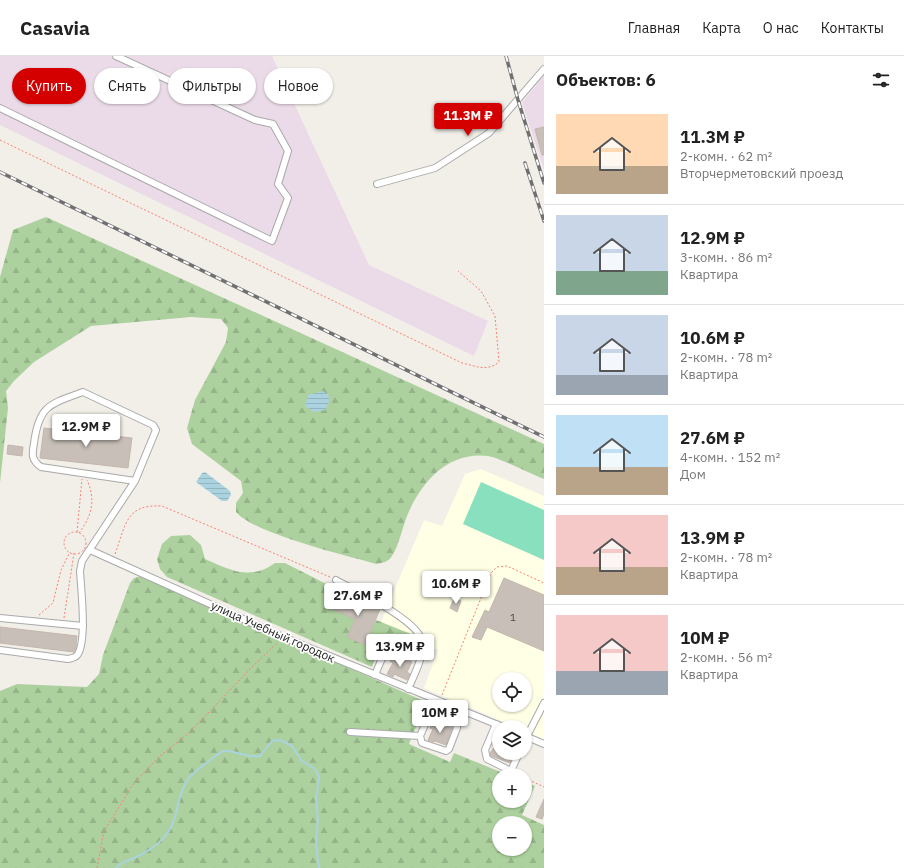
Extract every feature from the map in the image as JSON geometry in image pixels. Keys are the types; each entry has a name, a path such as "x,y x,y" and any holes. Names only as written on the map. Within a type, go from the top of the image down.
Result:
{"street":[{"path":"0,108 272,241 288,198 278,184 288,151 273,124 255,120 116,56"},
{"path":"377,184 435,168 489,134 544,69"},
{"path":"0,650 68,659 74,658 79,654 82,626 80,571 82,561 135,481 156,430 153,425 84,392 61,400 42,413 37,423 32,457 35,463 41,467 135,481"},
{"name":"улица Учебный городок","path":"90,550 283,637 492,722"},
{"path":"336,580 394,612 420,634 422,642 421,657 408,689"},
{"path":"0,618 82,626"},
{"path":"374,675 385,650 389,647 394,647 421,657"},
{"path":"430,712 457,725 449,749 443,751 422,743 420,736 430,712 437,700"},
{"path":"532,726 544,703"},
{"path":"350,732 420,736"},
{"path":"492,733 485,750 486,759 511,771 516,760"},
{"path":"532,740 544,744"}],"path":[{"path":"0,140 462,363 483,368 492,368 499,362 495,316 481,291 458,271"},
{"path":"77,532 83,473"},
{"path":"80,533 91,512 92,503 90,486 83,473"},
{"path":"113,560 130,514 149,506 162,506 336,580"},
{"path":"70,533 80,533 85,540 85,546 80,552 70,552 66,548 64,541 70,533"},
{"path":"31,621 47,610 53,603 61,570 70,552"},
{"path":"64,624 74,553"},
{"path":"437,700 491,573 497,567 507,566 544,583"},
{"path":"97,868 104,831 134,783 160,756 189,733 283,637"},
{"path":"532,781 544,787"}],"shaded area":[{"path":"0,56 272,56 278,68 264,68 264,104 294,104 369,265 488,321 474,356 0,125"},
{"path":"544,76 544,170 522,103"},
{"path":"481,469 544,496 544,739 532,734 532,720 499,720 424,688 438,650 380,624 424,520 442,526 465,474"}],"green space":[{"path":"46,217 544,444 544,479 488,456 460,458 448,464 428,481 413,503 407,516 399,542 392,556 387,561 378,564 302,543 262,528 246,520 236,512 236,503 243,493 241,481 192,444 187,428 195,400 226,342 228,328 221,319 191,317 91,326 34,362 6,391 8,408 0,483 0,277 13,230"},
{"path":"481,482 544,510 544,560 463,524"},
{"path":"190,535 201,545 205,559 223,567 248,573 257,572 275,563 285,563 342,592 334,610 355,619 347,637 365,645 376,620 416,636 413,643 406,645 385,640 381,642 372,667 167,577 160,569 157,559 162,544 171,536"},
{"path":"141,576 426,702 409,744 450,762 454,753 492,768 492,808 525,808 522,815 524,816 492,816 492,856 532,856 532,820 544,825 544,868 0,868 0,691 17,684 87,687 99,674 103,655 130,583 134,578"},
{"path":"532,785 535,786 532,793"}],"water":[{"path":"323,391 329,397 325,410 314,412 305,406 308,395"},
{"path":"205,472 230,491 231,495 227,501 222,501 196,482 202,473"}],"building":[{"path":"544,127 544,155 542,155 535,129"},
{"path":"44,428 132,438 128,468 40,458"},
{"path":"8,445 23,447 22,456 7,454"},
{"path":"504,578 544,595 544,651 487,627 481,640 472,637 485,610 489,612"},
{"path":"342,592 380,609 365,645 347,637 355,619 334,610"},
{"path":"454,598 461,601 457,612 450,608"},
{"path":"0,627 77,636 76,647 74,652 0,643"},
{"path":"392,656 405,662 406,659 412,662 407,672 410,674 407,680 394,674 393,677 387,674 393,663 390,661"},
{"path":"433,723 446,728 447,726 452,728 446,745 428,740 433,729 430,728"},
{"path":"502,760 511,760 510,763"},
{"path":"544,799 544,814 542,819 536,817"}],"waterway":[{"path":"116,868 122,863 147,851 156,845 166,835 173,822 184,786 188,779 201,767 224,751 249,756 260,756 272,741 280,740 292,746 301,760 315,769 319,777 316,799 318,819 316,844 319,868"}],"railway":[{"path":"506,56 544,183"},
{"path":"525,163 544,221"},
{"path":"0,172 544,437"}]}
